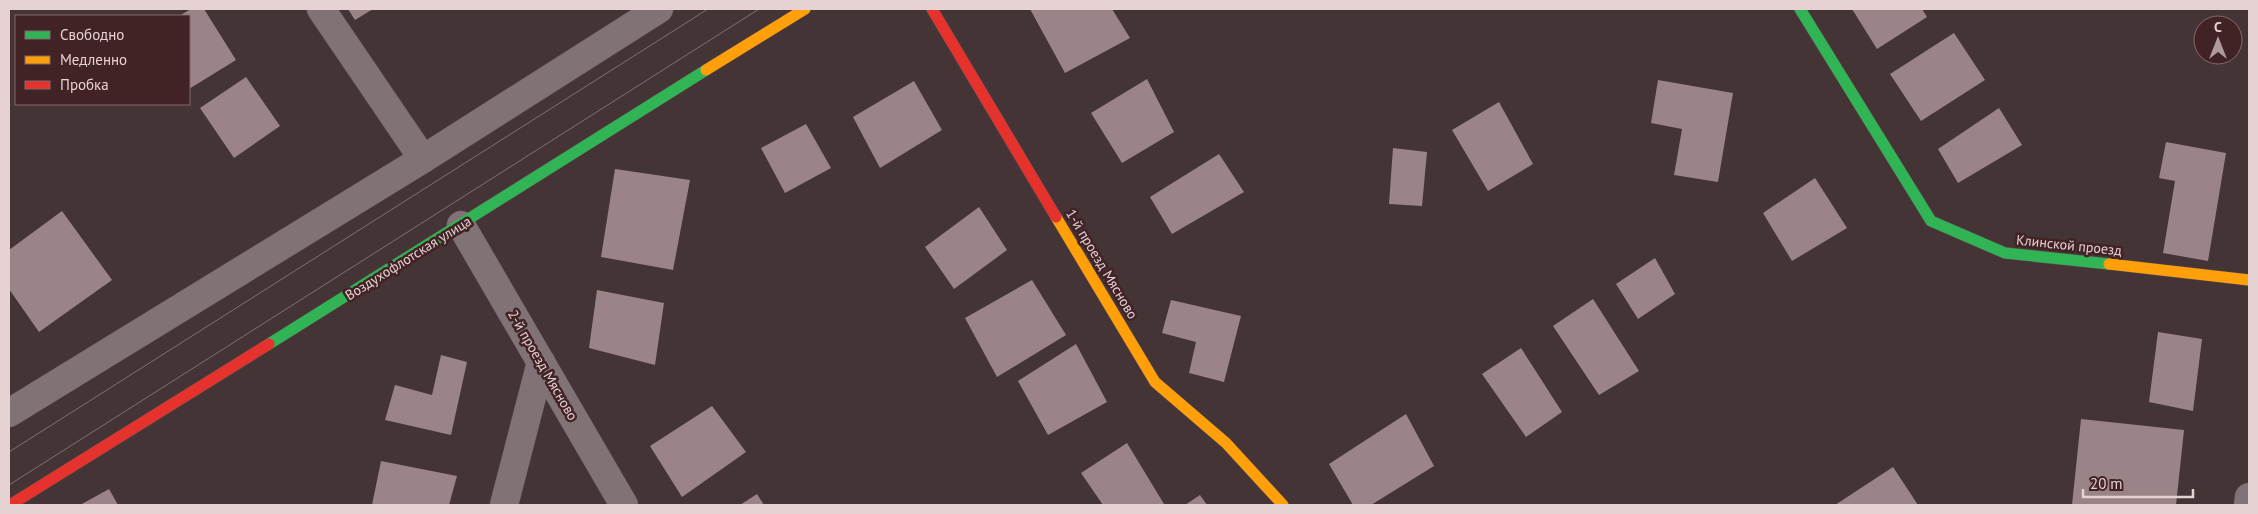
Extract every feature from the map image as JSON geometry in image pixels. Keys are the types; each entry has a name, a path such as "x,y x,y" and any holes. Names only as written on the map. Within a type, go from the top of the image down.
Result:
{"street":[{"path":"321,9 423,159"},
{"path":"9,413 423,159 659,9"},
{"name":"Воздухофлотская улица","path":"10,505 805,9"},
{"name":"1-й проезд Мясново","path":"932,9 1155,382 1226,443 1283,505"},
{"name":"Клинской проезд","path":"1800,9 1931,221 2005,253 2249,280"},
{"name":"2-й проезд Мясново","path":"461,225 624,505"},
{"path":"504,505 541,362"},
{"path":"2248,505 2249,497"}],"building":[{"path":"191,9 204,9 236,60 190,88 190,15 181,15"},
{"path":"348,9 373,9 355,20"},
{"path":"1030,9 1112,9 1130,38 1065,73"},
{"path":"1852,9 1922,9 1927,17 1877,49"},
{"path":"1954,33 1985,80 1921,121 1890,74"},
{"path":"246,77 280,126 234,158 200,108"},
{"path":"1147,79 1174,132 1122,163 1091,113"},
{"path":"1658,80 1733,93 1718,182 1674,175 1682,129 1651,123"},
{"path":"914,81 942,130 880,168 853,117"},
{"path":"1499,102 1533,164 1488,191 1452,130"},
{"path":"1999,108 2022,145 1958,183 1938,149"},
{"path":"806,124 831,168 785,193 761,148"},
{"path":"2166,142 2226,153 2208,261 2163,253 2175,181 2159,178"},
{"path":"1393,148 1427,152 1422,206 1389,204"},
{"path":"1219,154 1244,192 1172,234 1150,197"},
{"path":"615,169 690,180 673,270 601,257"},
{"path":"1815,178 1847,228 1792,261 1763,213"},
{"path":"979,207 1007,250 954,289 925,247"},
{"path":"62,211 112,280 39,332 9,289 9,250"},
{"path":"1655,258 1675,294 1638,319 1616,284"},
{"path":"1032,280 1066,335 997,377 965,318"},
{"path":"597,290 664,303 655,365 589,348"},
{"path":"1593,299 1639,371 1599,395 1553,326"},
{"path":"1171,300 1241,316 1224,382 1189,373 1196,342 1162,333"},
{"path":"2158,332 2202,339 2193,411 2149,402"},
{"path":"1076,344 1107,402 1048,435 1018,381"},
{"path":"1521,348 1562,412 1526,437 1482,374"},
{"path":"441,355 467,362 451,435 385,420 395,385 432,395"},
{"path":"712,406 746,452 682,497 650,446"},
{"path":"1406,414 1434,466 1371,505 1353,505 1329,464"},
{"path":"2081,419 2184,430 2176,505 2072,505"},
{"path":"1127,443 1164,504 1103,505 1081,473"},
{"path":"381,461 457,476 449,505 372,505"},
{"path":"1893,467 1918,505 1835,505"},
{"path":"109,489 118,505 80,505"},
{"path":"757,494 764,505 740,505"},
{"path":"1200,495 1207,505 1185,505"}],"tram line":[{"path":"9,452 708,9"},
{"path":"9,485 759,9"}],"traffic: fast":[{"path":"1800,9 1931,221 2005,253 2109,264"},
{"path":"269,344 706,70"}],"traffic: slow":[{"path":"706,70 805,9"},
{"path":"1056,217 1155,382 1226,443 1283,505"},
{"path":"2109,264 2249,280"}],"traffic: jam":[{"path":"932,9 1056,217"},
{"path":"10,505 269,344"}]}
